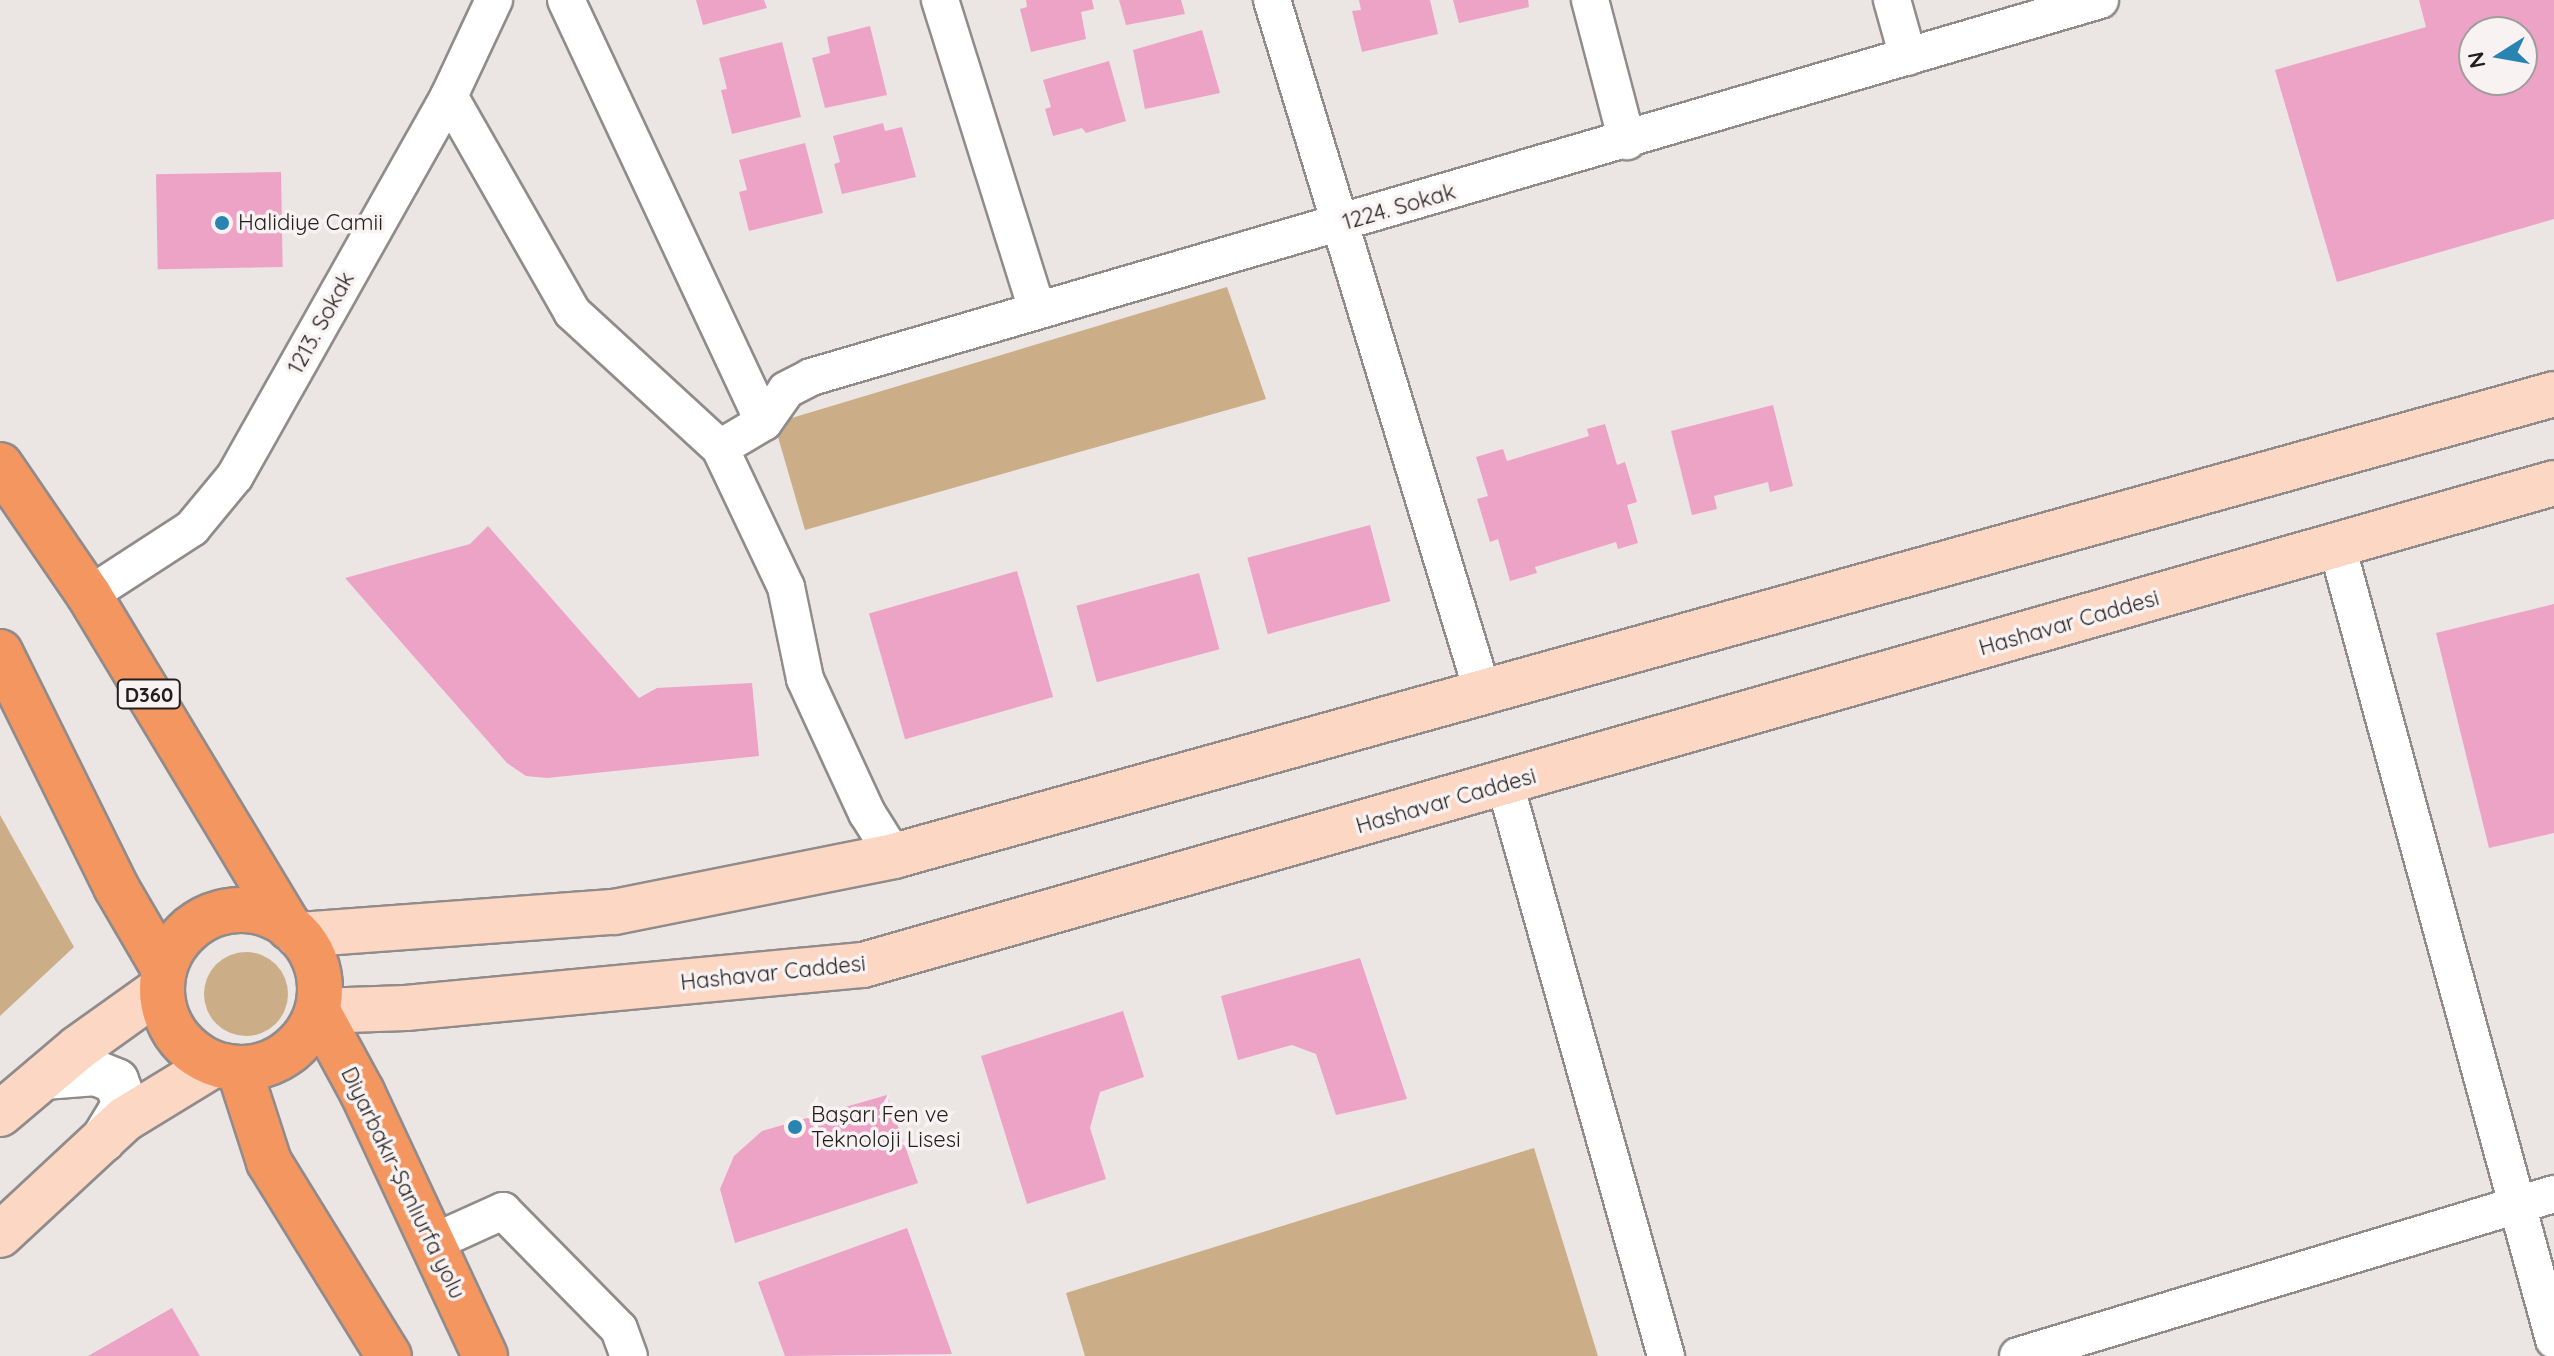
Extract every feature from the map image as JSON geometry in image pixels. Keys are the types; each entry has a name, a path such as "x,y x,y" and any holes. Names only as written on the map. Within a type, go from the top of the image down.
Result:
{"highway":[{"name":"D360","path":"0,465 89,595 294,931"},
{"path":"0,652 163,979"},
{"path":"242,910 267,915 294,931 318,970 318,1011 304,1038 286,1055 263,1066 227,1067 194,1053 176,1035 165,1013 163,979 175,946 193,926 216,914 242,910"},
{"name":"Diyarbakır-Şanlıurfa yolu","path":"318,1011 362,1092 485,1356"},
{"path":"227,1067 269,1162 389,1356"}],"main road":[{"path":"294,931 614,912 894,856 2554,394"},
{"name":"Hashavar Caddesi","path":"318,1011 406,1008 863,965 2554,483"},
{"path":"0,1114 163,979"},
{"path":"0,1235 125,1119 227,1067"}],"street":[{"name":"1213. Sokak","path":"89,595 192,528 235,476 449,96 494,0"},
{"path":"566,0 764,422"},
{"path":"940,0 1037,309"},
{"path":"1272,0 1483,693"},
{"path":"1590,0 1627,141"},
{"path":"1892,0 1908,57"},
{"name":"1224. Sokak","path":"720,448 764,422 786,390 811,377 1037,309 1627,141 2100,0"},
{"path":"449,96 572,312 720,448 786,587 805,679 867,813 894,856"},
{"path":"2337,546 2554,1340"},
{"path":"1505,784 1666,1356"},
{"path":"44,1077 96,1073 116,1081 122,1089 125,1104 103,1140"},
{"path":"2018,1356 2554,1194"},
{"path":"432,1243 503,1211 619,1329 629,1356"}],"shaded area":[{"path":"1227,287 1266,399 805,530 778,437 785,420"},
{"path":"0,815 74,947 0,1016"},
{"path":"246,952 269,959 281,971 288,994 281,1017 269,1029 246,1036 223,1029 211,1017 204,994 211,971 223,959"},
{"path":"1534,1148 1598,1356 1085,1356 1066,1293"}],"building":[{"path":"696,0 764,0 767,8 703,25"},
{"path":"1026,0 1092,0 1094,9 1081,12 1086,39 1031,52 1020,9 1027,7"},
{"path":"1119,0 1181,0 1185,14 1126,25"},
{"path":"1359,0 1430,0 1438,34 1362,52 1352,11 1361,10"},
{"path":"1453,0 1528,0 1529,7 1459,23"},
{"path":"2419,0 2554,0 2554,219 2337,282 2275,70 2426,27"},
{"path":"870,26 887,95 825,108 812,58 830,53 827,37"},
{"path":"1202,30 1220,93 1145,109 1133,50"},
{"path":"782,42 801,117 732,134 721,90 727,89 719,58"},
{"path":"1109,61 1126,121 1086,133 1082,128 1053,136 1045,109 1051,107 1043,80"},
{"path":"883,123 885,131 902,127 916,177 842,194 834,164 840,162 833,136"},
{"path":"805,143 823,213 749,231 739,192 747,190 739,160"},
{"name":"Halidiye Camii","path":"281,172 283,267 158,269 156,174"},
{"path":"1773,405 1793,486 1770,492 1768,482 1714,496 1717,509 1692,515 1671,431"},
{"path":"1605,424 1617,465 1625,462 1637,502 1627,505 1638,543 1618,549 1616,542 1535,567 1537,573 1510,581 1498,539 1490,542 1477,499 1488,496 1476,457 1503,449 1507,461 1589,436 1587,429"},
{"path":"1370,525 1390,601 1268,634 1247,558"},
{"path":"488,526 639,698 657,688 752,683 759,756 547,778 526,776 507,763 345,578 470,544"},
{"path":"1017,571 1053,697 905,739 869,613"},
{"path":"1199,573 1219,649 1097,682 1076,606"},
{"path":"2554,604 2554,833 2489,848 2436,633"},
{"path":"1360,958 1407,1099 1336,1115 1316,1054 1292,1045 1238,1060 1221,996"},
{"path":"1123,1011 1144,1077 1100,1092 1090,1128 1106,1179 1027,1204 981,1056"},
{"path":"887,1095 918,1183 735,1243 720,1189 734,1156 762,1131"},
{"path":"907,1228 952,1354 785,1356 758,1282"},
{"path":"172,1308 200,1356 88,1356"}],"place":[{"name":"Halidiye Camii","path":"222,223"},
{"name":"Başarı Fen ve Teknoloji Lisesi","path":"795,1127"}]}
